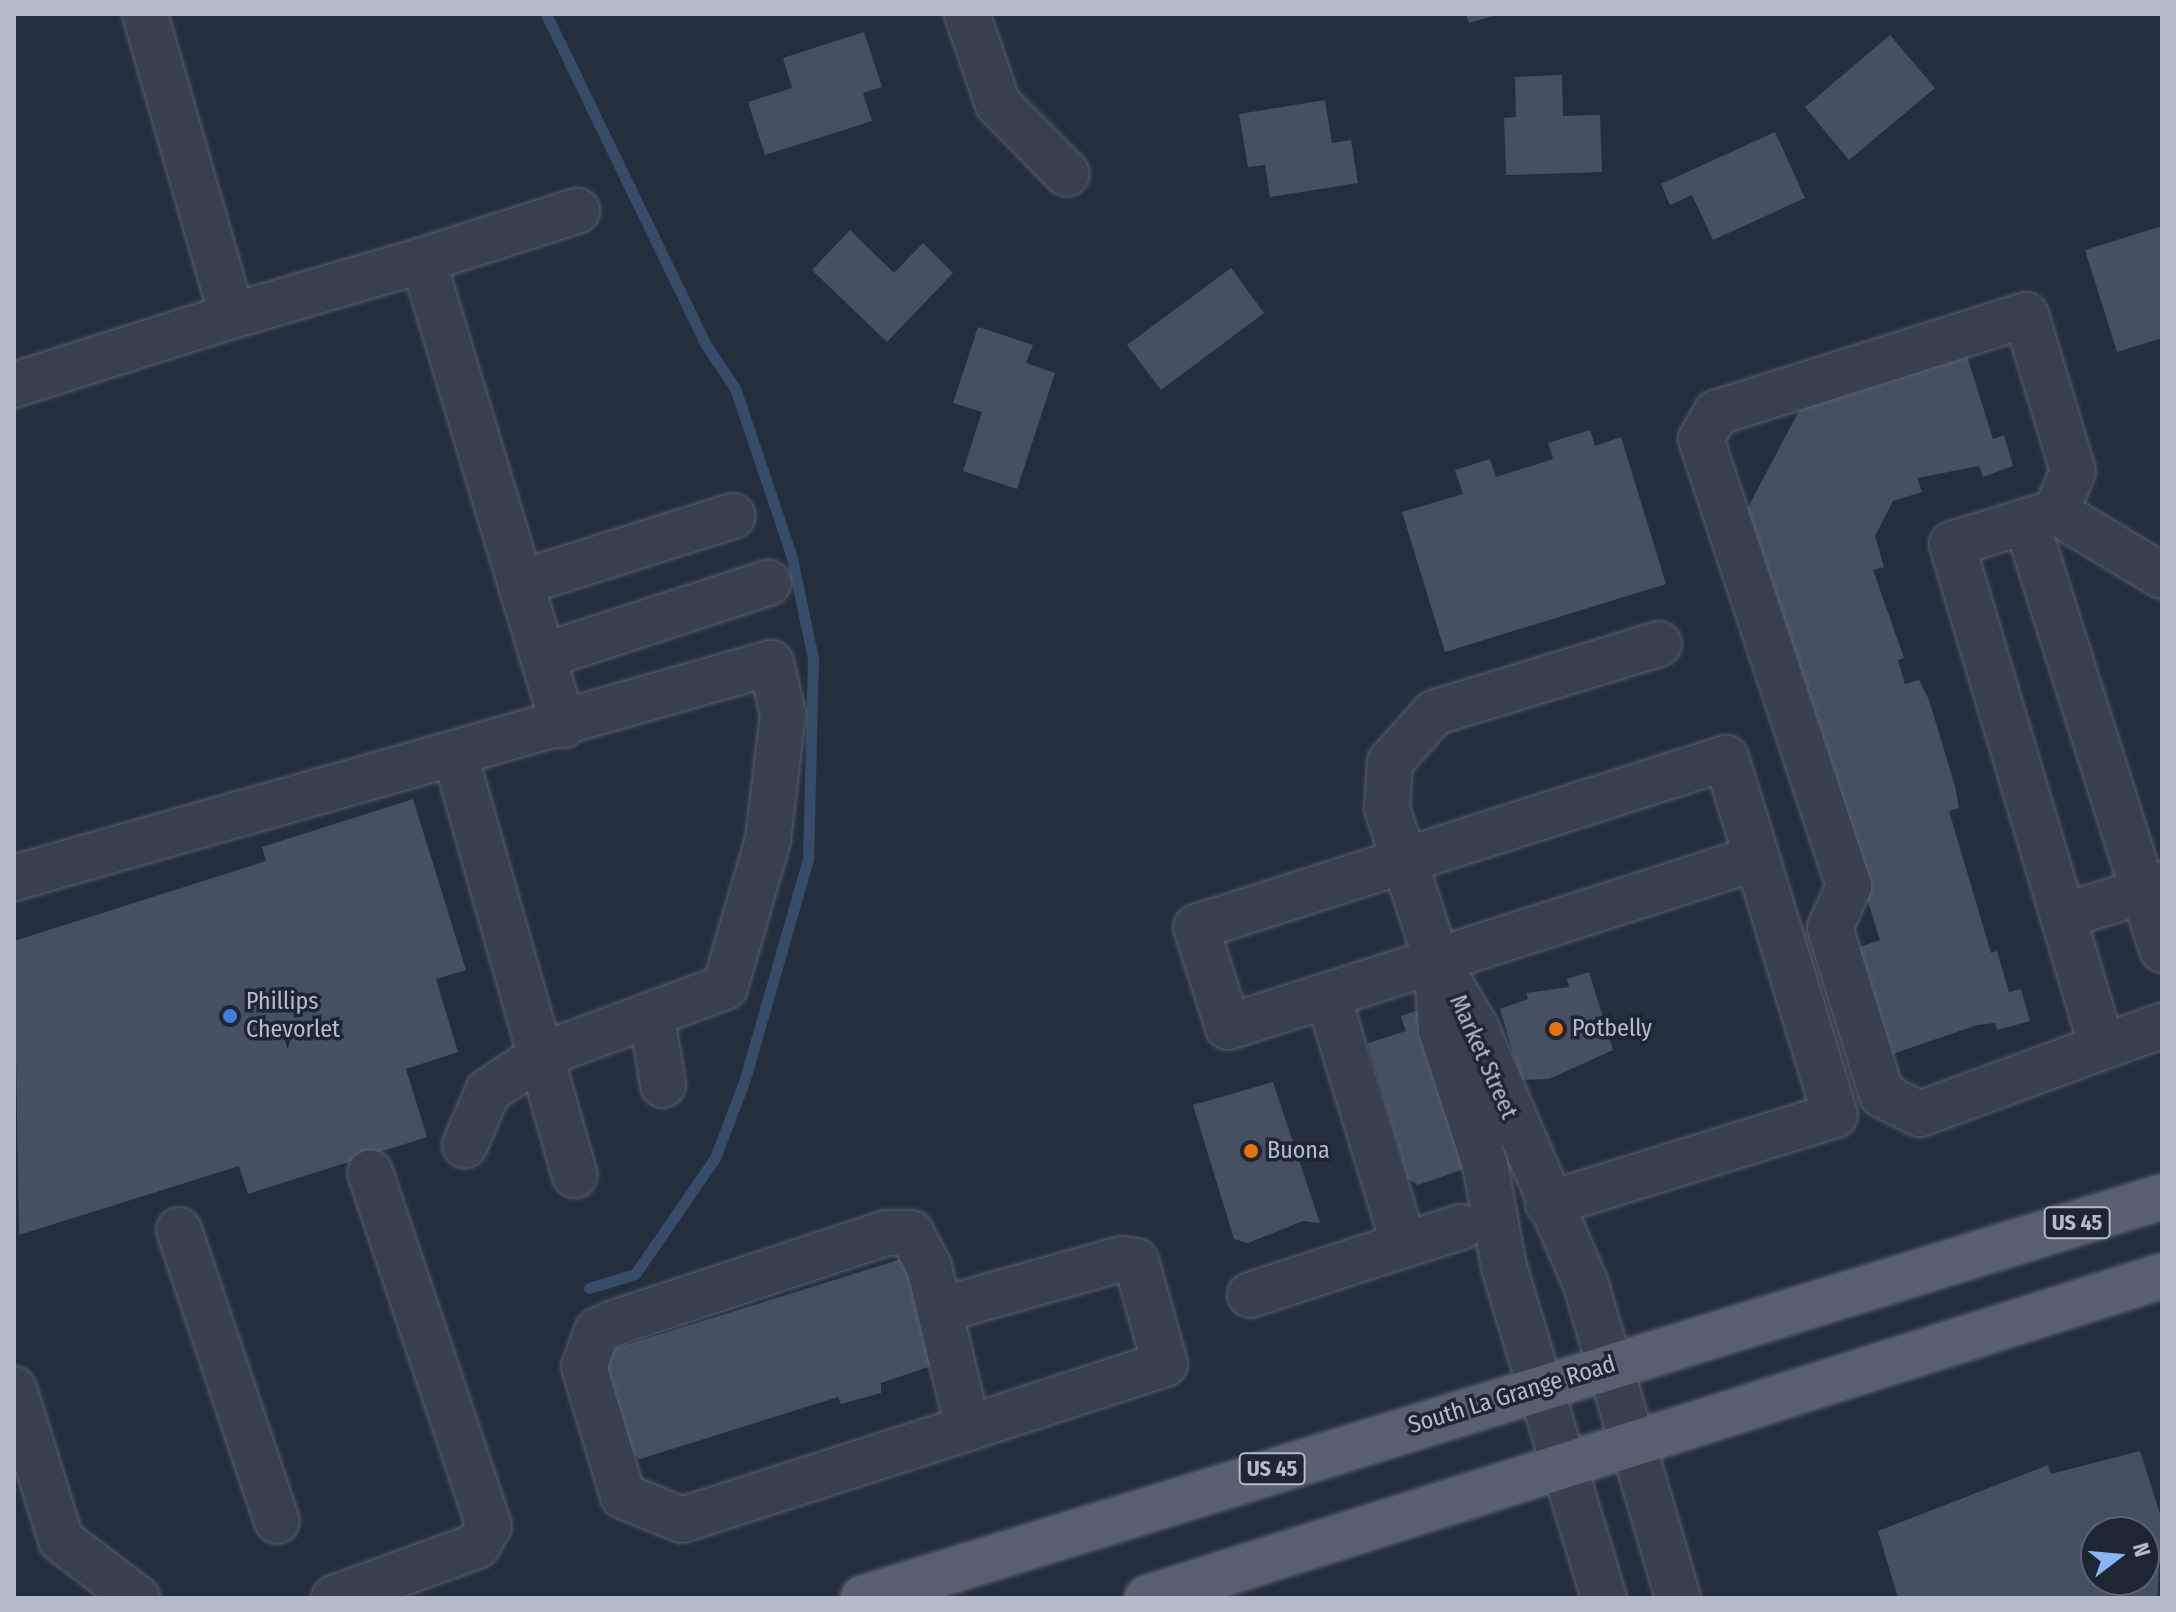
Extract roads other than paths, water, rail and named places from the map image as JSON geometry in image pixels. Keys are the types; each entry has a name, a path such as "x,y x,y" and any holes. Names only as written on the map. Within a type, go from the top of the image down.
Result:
{"main road":[{"name":"South La Grange Road","path":"863,1598 1609,1364 2162,1197"},
{"path":"1147,1598 2162,1276"}],"street":[{"path":"145,14 232,316"},
{"path":"967,14 998,104 1067,174"},
{"path":"14,385 577,211"},
{"path":"423,260 563,725"},
{"path":"2102,1047 1952,544 2041,516 2073,471 2026,315 1716,413 1701,439 1849,886 1830,928 1882,1095 1920,1114 2162,1026"},
{"path":"520,583 733,516"},
{"path":"2041,516 2162,576"},
{"path":"2041,516 2153,887 2162,950"},
{"path":"543,656 768,583"},
{"path":"1437,961 1387,808 1390,762 1408,733 1434,713 1659,644"},
{"path":"14,878 563,725 771,663 783,714 768,840 725,987 652,1017 542,1055 488,1091 465,1145"},
{"path":"455,755 575,1175"},
{"path":"1548,1204 1835,1115 1757,858 1726,758 1403,857 1196,927 1228,1027 1757,858"},
{"path":"2064,916 2153,887"},
{"name":"Market Street","path":"1437,961 1476,1028 1548,1204 1586,1285 1678,1598"},
{"name":"Market Street","path":"1437,961 1441,1030 1485,1165 1504,1267 1604,1598"},
{"path":"1328,996 1404,1245"},
{"path":"652,1017 663,1085"},
{"path":"334,1598 477,1546 489,1526 370,1173"},
{"path":"1250,1295 1461,1227"},
{"path":"179,1230 277,1521"},
{"path":"940,1310 1121,1259 1136,1261 1164,1347 1165,1364 968,1428 682,1520 623,1496 584,1367 597,1331 886,1233 911,1233 921,1246 940,1310 968,1428"},
{"path":"14,1389 61,1540 137,1598"}],"waterway":[{"path":"546,14 706,345 735,388 791,554 813,658 808,859 745,1079 715,1158 635,1274 589,1288"}],"place":[{"name":"Phillips Chevorlet","path":"230,1016"},
{"name":"Potbelly","path":"1556,1029"},
{"name":"Buona","path":"1251,1151"}]}
